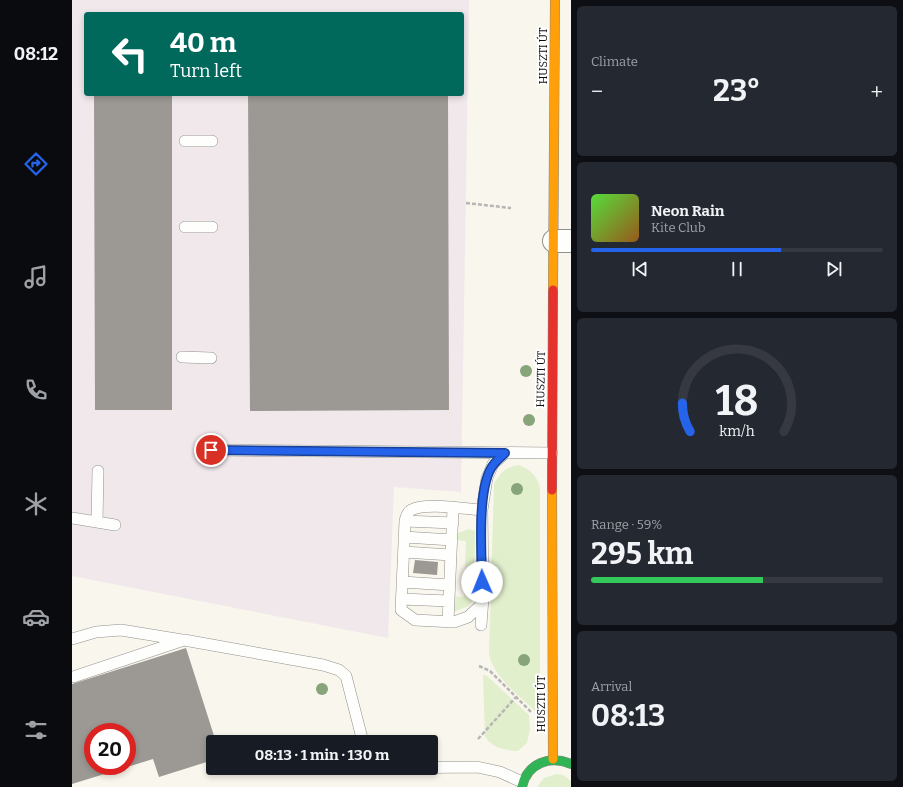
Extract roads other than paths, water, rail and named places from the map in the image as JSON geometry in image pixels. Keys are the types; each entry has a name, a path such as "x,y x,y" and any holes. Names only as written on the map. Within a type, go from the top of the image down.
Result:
{"street":[{"name":"HUSZTI ÚT","path":"553,759 552,453 563,241 555,0"},
{"path":"522,785 529,771 540,762 553,759 571,764"}],"lane":[{"path":"185,140 212,141"},
{"path":"185,227 212,227"},
{"path":"182,357 211,358"},
{"path":"211,450 552,453"},
{"path":"481,625 482,510 487,478 493,464 505,453"},
{"path":"97,522 98,471"},
{"path":"482,510 424,507 412,510 407,514 405,521 401,610 415,620 454,622 468,617 482,605"},
{"path":"448,622 453,508"},
{"path":"72,518 115,525"},
{"path":"405,521 453,523"},
{"path":"404,537 452,540"},
{"path":"404,552 451,556"},
{"path":"402,582 450,585"},
{"path":"401,599 449,601"},
{"path":"72,639 96,632 121,630 309,662 339,670 346,676 361,735"},
{"path":"73,677 184,640"},
{"path":"438,767 477,767 500,772 522,785"}]}
